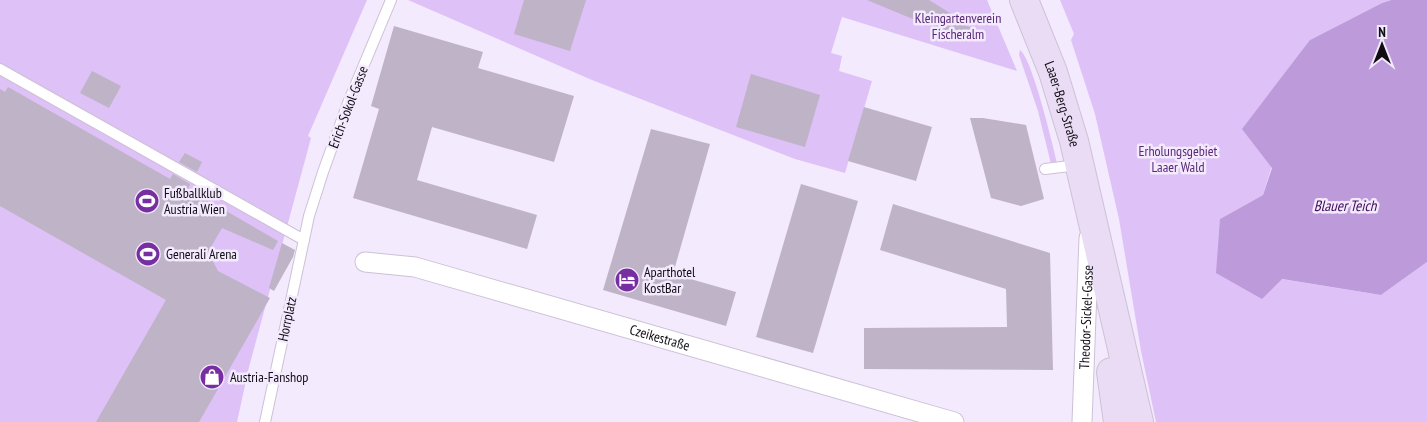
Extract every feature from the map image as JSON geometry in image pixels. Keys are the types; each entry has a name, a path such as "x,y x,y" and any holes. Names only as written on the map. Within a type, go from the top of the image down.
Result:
{"main road":[{"name":"Laaer-Berg-Straße","path":"1024,0 1053,72 1074,141 1139,422"},
{"name":"Laaer-Berg-Straße","path":"1090,212 1118,422"}],"street":[{"name":"Theodor-Sickel-Gasse","path":"1082,422 1090,212"},
{"name":"Czeikestraße","path":"365,262 415,267 954,422"}],"lane":[{"name":"Erich-Sokol-Gasse","path":"309,216 322,172 348,103 391,0"},
{"path":"0,69 304,240"},
{"path":"1045,169 1079,165"},
{"name":"Horrplatz","path":"265,422 309,216"}],"green space":[{"name":"Fußballklub Austria Wien","path":"0,0 367,0 308,136 311,138 249,367 237,422 0,422"},
{"name":"Kleingartenverein Fischeralm","path":"408,0 987,0 1017,71 842,17 831,53 842,56 839,71 872,81 845,173 795,159 592,80"},
{"name":"Erholungsgebiet Laaer Wald","path":"1060,0 1391,0 1310,40 1263,195 1220,219 1281,279 1381,295 1427,262 1427,422 1156,422 1141,351 1119,219 1095,114 1071,40 1074,34"},
{"path":"1020,50 1025,56 1036,85 1057,163 1051,164 1038,111 1019,55"}],"water":[{"name":"Blauer Teich","path":"1391,0 1427,0 1427,262 1381,295 1282,279 1262,299 1216,273 1220,219 1263,195 1272,168 1242,129 1310,40"}],"building":[{"path":"524,0 586,0 570,51 514,34"},
{"path":"867,0 929,0 950,13 948,17 978,31 972,42"},
{"path":"394,26 483,52 478,68 574,96 554,162 432,127 417,180 537,215 527,249 353,198 379,109 371,106"},
{"path":"92,71 121,86 109,108 80,93"},
{"path":"751,74 820,95 805,147 736,127"},
{"name":"Generali Arena","path":"8,87 170,179 173,174 190,184 188,189 278,241 273,250 222,228 208,252 218,271 270,298 199,422 96,422 166,300 0,206 0,89 5,92"},
{"path":"864,107 932,127 916,181 848,161"},
{"path":"970,118 983,118 1026,125 1044,199 1021,206 991,198"},
{"path":"651,129 710,144 673,274 736,292 726,326 603,290"},
{"path":"185,153 202,162 197,172 179,162"},
{"path":"801,184 858,201 813,353 756,337"},
{"path":"893,204 1050,253 1053,370 864,369 864,328 1007,327 1006,289 880,250"},
{"path":"282,243 295,250 274,291 269,288"}],"place":[{"name":"Fußballklub Austria Wien","path":"147,201"},
{"name":"Generali Arena","path":"148,254"},
{"name":"Aparthotel KostBar","path":"627,280"},
{"name":"Austria-Fanshop","path":"212,377"}]}
